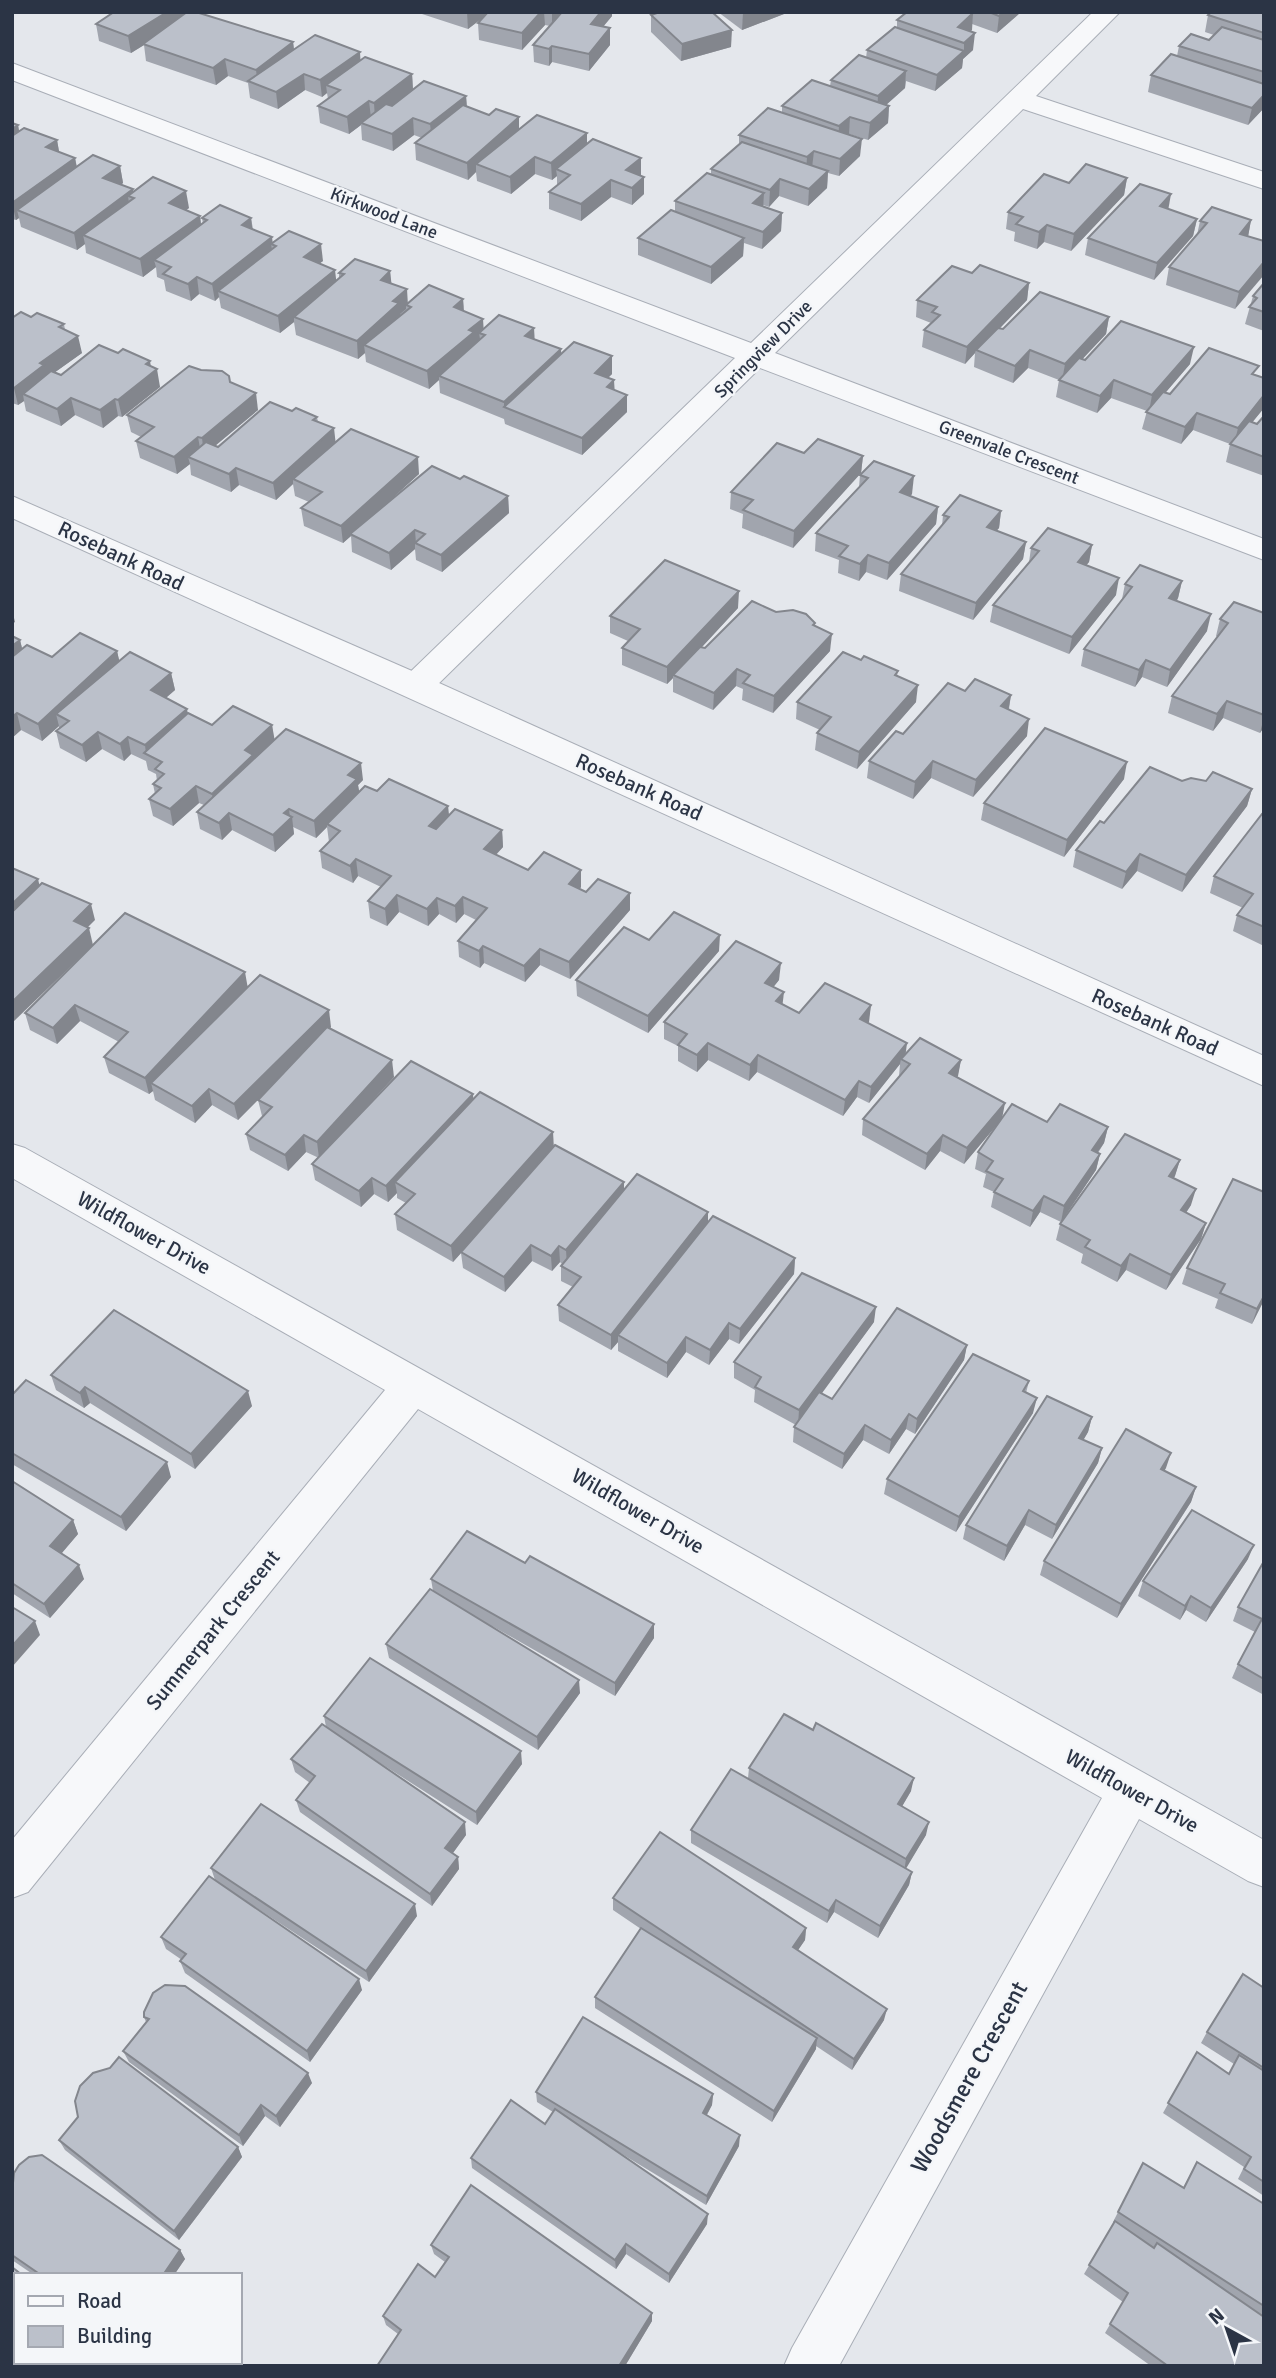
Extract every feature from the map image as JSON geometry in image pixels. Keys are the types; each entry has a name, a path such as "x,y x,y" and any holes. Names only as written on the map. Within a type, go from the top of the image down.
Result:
{"street":[{"name":"Springview Drive","path":"416,686 719,394 755,355 1108,12"},
{"name":"Kirkwood Lane","path":"12,71 755,355"},
{"path":"1018,99 1264,181"},
{"name":"Greenvale Crescent","path":"755,355 1264,550"},
{"name":"Rosebank Road","path":"12,506 416,686 1264,1072"},
{"name":"Wildflower Drive","path":"12,1159 1264,1865"},
{"name":"Summerpark Crescent","path":"12,1876 414,1384"},
{"name":"Woodsmere Crescent","path":"810,2366 1131,1790"}],"building":[{"path":"114,12 167,12 128,36 96,24"},
{"path":"187,12 196,12 293,42 256,70 225,59 213,68 143,44"},
{"path":"488,12 541,12 522,33 478,23"},
{"path":"562,12 601,12 591,24 610,28 589,54 533,45"},
{"path":"660,12 712,12 732,30 682,44 651,15"},
{"path":"907,12 971,12 973,13 958,27 975,33 964,43 897,20"},
{"path":"1211,12 1264,12 1264,33 1208,15"},
{"path":"895,27 964,51 937,75 867,50"},
{"path":"1222,27 1264,40 1264,72 1179,46 1191,34 1209,40"},
{"path":"315,35 360,52 320,80 304,74 276,92 248,81"},
{"path":"1171,54 1264,84 1264,95 1252,108 1151,75"},
{"path":"859,55 906,71 878,96 831,80"},
{"path":"365,57 412,74 374,103 369,101 347,117 318,106 340,90 326,85"},
{"path":"812,80 889,106 870,123 850,117 839,126 782,106"},
{"path":"424,81 466,96 430,124 413,118 392,134 361,123 386,104 392,106"},
{"path":"463,105 489,115 496,109 519,117 467,163 415,143"},
{"path":"768,108 862,139 840,159 814,151 807,157 739,135"},
{"path":"537,115 587,133 551,163 535,157 510,177 476,164"},
{"path":"24,128 57,140 46,147 75,158 12,203 12,136"},
{"path":"593,139 641,158 626,170 644,177 632,188 611,180 581,204 549,192 570,175 556,169"},
{"path":"742,142 828,171 809,189 780,179 770,190 711,169"},
{"path":"93,155 120,166 103,178 133,189 74,233 17,210"},
{"path":"1086,164 1127,178 1074,234 1047,225 1039,232 1016,224 1023,217 1008,212 1044,174 1069,183"},
{"path":"707,173 764,193 753,203 782,213 763,232 675,201"},
{"path":"153,177 186,191 169,203 200,216 140,259 83,235 134,198 128,196"},
{"path":"1140,184 1171,194 1160,206 1197,219 1157,263 1088,238"},
{"path":"220,205 251,218 242,225 272,237 212,284 197,277 188,284 163,274 171,267 154,260 207,220 202,218"},
{"path":"1212,207 1251,220 1240,234 1264,241 1264,262 1239,292 1169,267 1207,223 1200,221"},
{"path":"671,210 744,238 711,267 638,238"},
{"path":"289,231 321,244 304,257 335,270 278,316 218,291 276,246 271,244"},
{"path":"355,259 390,271 381,280 407,289 393,301 399,303 357,341 294,317 344,274 339,273"},
{"path":"980,265 1029,283 967,347 924,330 940,315 932,312 937,307 917,300 952,266 972,273"},
{"path":"1264,283 1264,312 1249,307 1257,298 1253,296"},
{"path":"429,285 463,299 454,307 483,319 469,330 474,332 427,371 364,345 411,307 406,305"},
{"path":"1040,292 1109,317 1065,364 1030,350 1015,366 976,350 998,328 1003,329"},
{"path":"21,312 31,317 37,313 64,324 59,327 78,336 40,363 44,365 12,388 12,318"},
{"path":"499,315 534,328 525,336 561,349 504,402 439,376 485,335 479,333"},
{"path":"1121,321 1194,347 1152,395 1114,380 1100,396 1059,380 1079,358 1085,360"},
{"path":"574,342 612,356 595,373 614,380 607,387 627,395 582,438 504,407"},
{"path":"99,345 118,353 123,349 150,361 146,364 157,369 118,400 115,399 100,410 71,398 57,409 23,394 51,371 61,375"},
{"path":"1209,348 1259,366 1252,374 1264,378 1264,395 1238,428 1197,413 1185,427 1146,412 1163,392 1170,394"},
{"path":"189,366 201,370 222,371 229,376 230,382 256,393 202,438 198,437 174,457 136,441 154,427 127,415"},
{"path":"270,402 292,411 296,408 317,417 313,420 334,428 273,483 236,468 229,474 188,457 206,442 218,447"},
{"path":"1264,416 1264,457 1230,444 1249,421 1257,424"},
{"path":"351,429 418,457 341,526 301,508 322,492 293,479"},
{"path":"818,439 863,456 794,531 743,510 753,500 731,492 777,443 804,453"},
{"path":"874,461 914,476 900,492 938,507 889,563 868,555 860,564 839,556 848,546 816,533 868,478 860,475"},
{"path":"432,466 460,479 464,476 508,496 441,555 415,543 425,534 415,530 389,553 350,534"},
{"path":"960,495 1001,511 987,527 1026,542 976,603 901,574 949,517 943,515"},
{"path":"1048,528 1092,545 1078,562 1119,578 1072,637 993,605 1039,551 1031,548"},
{"path":"665,560 739,591 667,667 622,648 640,629 610,616"},
{"path":"1140,565 1182,581 1169,598 1211,614 1170,670 1146,660 1139,670 1084,649 1132,587 1125,584"},
{"path":"752,601 776,612 793,610 806,614 815,623 813,625 832,634 774,696 743,683 750,675 737,669 714,693 673,675 700,647 705,648"},
{"path":"1234,602 1264,613 1264,715 1227,701 1217,714 1172,696 1228,623 1220,619"},
{"path":"80,633 117,651 38,724 17,713 12,717 12,657 27,645 52,657"},
{"path":"12,636 20,640 12,646"},
{"path":"130,652 171,673 151,690 187,709 145,745 128,737 120,744 98,732 82,745 56,731 69,721 56,714"},
{"path":"843,652 861,660 864,656 898,671 895,675 918,685 859,752 817,733 831,717 797,702"},
{"path":"975,679 1011,695 1001,706 1029,719 976,780 933,761 915,782 869,761 896,731 903,734 948,683 965,691"},
{"path":"233,706 272,725 245,750 253,755 212,794 196,786 170,809 149,799 161,788 153,784 164,774 155,769 162,762 144,753 188,713 212,725"},
{"path":"1045,728 1127,762 1067,840 984,803"},
{"path":"286,729 361,763 348,775 357,779 314,821 289,809 284,813 292,817 273,835 229,813 219,823 197,812"},
{"path":"1150,767 1182,781 1191,778 1206,781 1213,772 1252,789 1186,875 1140,854 1126,872 1076,850 1100,821 1104,823"},
{"path":"389,779 448,806 429,826 436,829 455,809 502,830 484,849 528,870 544,852 581,870 569,884 586,892 598,879 630,893 569,962 540,949 524,966 483,946 479,951 458,941 487,908 463,897 455,906 437,898 427,909 397,895 385,909 368,901 391,876 356,859 350,866 320,851 340,831 327,824 365,786 377,791"},
{"path":"1262,814 1264,927 1237,915 1253,894 1214,876"},
{"path":"12,868 38,879 12,904"},
{"path":"42,883 91,904 74,921 89,928 12,1002 12,912"},
{"path":"674,912 720,935 648,1016 576,980 624,927 649,940"},
{"path":"125,913 245,972 145,1078 104,1057 128,1032 75,1005 53,1028 25,1013"},
{"path":"736,941 781,963 765,983 784,992 776,1001 799,1013 825,983 871,1005 860,1019 907,1043 871,1087 859,1081 845,1100 758,1055 750,1065 708,1043 697,1055 678,1045 687,1034 664,1022"},
{"path":"260,975 329,1010 234,1104 209,1089 192,1106 151,1083"},
{"path":"327,1027 392,1060 317,1142 304,1135 285,1155 246,1134 272,1107 258,1100"},
{"path":"920,1038 961,1060 949,1073 1005,1103 967,1148 943,1135 927,1154 863,1119 910,1064 901,1059"},
{"path":"411,1061 473,1094 386,1186 372,1178 359,1191 312,1164"},
{"path":"480,1092 553,1132 451,1246 395,1214 415,1194 395,1182"},
{"path":"1012,1104 1047,1122 1060,1104 1108,1127 1092,1150 1100,1154 1064,1206 1044,1196 1033,1211 994,1192 1003,1179 986,1171 993,1161 978,1152"},
{"path":"1125,1134 1180,1160 1169,1176 1196,1189 1181,1210 1206,1223 1171,1275 1130,1254 1121,1266 1085,1247 1090,1240 1060,1224"},
{"path":"555,1145 624,1182 566,1250 559,1246 551,1256 531,1245 504,1277 461,1252"},
{"path":"637,1174 708,1212 611,1335 558,1305 581,1277 561,1266"},
{"path":"1233,1179 1264,1192 1264,1296 1257,1309 1220,1293 1225,1284 1187,1268"},
{"path":"713,1216 795,1258 740,1329 729,1323 710,1350 686,1337 667,1363 618,1335"},
{"path":"802,1273 876,1307 799,1410 755,1387 761,1377 734,1362"},
{"path":"897,1308 967,1345 917,1419 909,1414 891,1440 865,1425 844,1454 794,1427 819,1392 832,1399"},
{"path":"114,1310 248,1391 191,1454 85,1387 80,1393 51,1375"},
{"path":"973,1354 1029,1381 1023,1391 1037,1398 959,1517 887,1479"},
{"path":"26,1380 167,1462 121,1517 12,1453 12,1395"},
{"path":"1047,1396 1092,1417 1079,1438 1102,1448 1056,1525 1029,1510 1007,1546 966,1525"},
{"path":"1126,1429 1171,1453 1161,1469 1196,1487 1121,1604 1044,1561"},
{"path":"12,1481 73,1520 50,1546 79,1565 44,1604 12,1583"},
{"path":"1192,1510 1254,1545 1211,1608 1191,1596 1185,1606 1143,1581"},
{"path":"467,1531 525,1563 530,1556 654,1624 615,1683 431,1579"},
{"path":"1264,1561 1264,1679 1238,1664 1262,1619 1238,1607"},
{"path":"430,1589 579,1680 537,1737 386,1644"},
{"path":"12,1607 35,1621 12,1646"},
{"path":"370,1658 521,1751 476,1812 324,1716"},
{"path":"784,1714 813,1730 816,1723 914,1778 898,1804 929,1822 906,1859 749,1768"},
{"path":"322,1724 465,1822 445,1848 458,1857 430,1894 296,1800 315,1776 291,1759"},
{"path":"731,1769 912,1872 880,1926 836,1900 829,1911 691,1830"},
{"path":"261,1804 415,1904 366,1971 211,1868"},
{"path":"660,1832 806,1928 793,1947 887,2009 854,2059 613,1898"},
{"path":"209,1876 359,1979 307,2051 180,1961 186,1954 161,1937"},
{"path":"641,1928 817,2038 774,2111 595,1997"},
{"path":"1243,1974 1264,1988 1264,2068 1207,2032"},
{"path":"165,1985 185,1986 308,2073 276,2116 261,2105 239,2135 123,2051 149,2019 144,2017 144,2012 153,1993"},
{"path":"583,2017 713,2094 703,2113 740,2135 707,2196 536,2092"},
{"path":"1197,2052 1229,2074 1239,2055 1264,2071 1264,2182 1244,2169 1251,2157 1168,2103"},
{"path":"119,2057 238,2147 174,2231 59,2140 78,2117 75,2101 80,2086 93,2073 110,2068"},
{"path":"511,2100 545,2124 555,2109 708,2214 669,2274 626,2244 615,2260 471,2158"},
{"path":"42,2155 180,2250 164,2273 38,2273 12,2255 14,2173 29,2157"},
{"path":"1197,2162 1264,2204 1264,2306 1118,2212 1143,2163 1184,2188"},
{"path":"471,2185 652,2313 619,2366 377,2366 401,2330 383,2316 418,2264 435,2277 449,2257 431,2245"},
{"path":"1115,2221 1154,2248 1157,2243 1264,2317 1264,2366 1168,2366 1110,2324 1128,2293 1089,2265"},
{"path":"12,2267 20,2273 14,2273 14,2364 84,2364 12,2366"}]}
